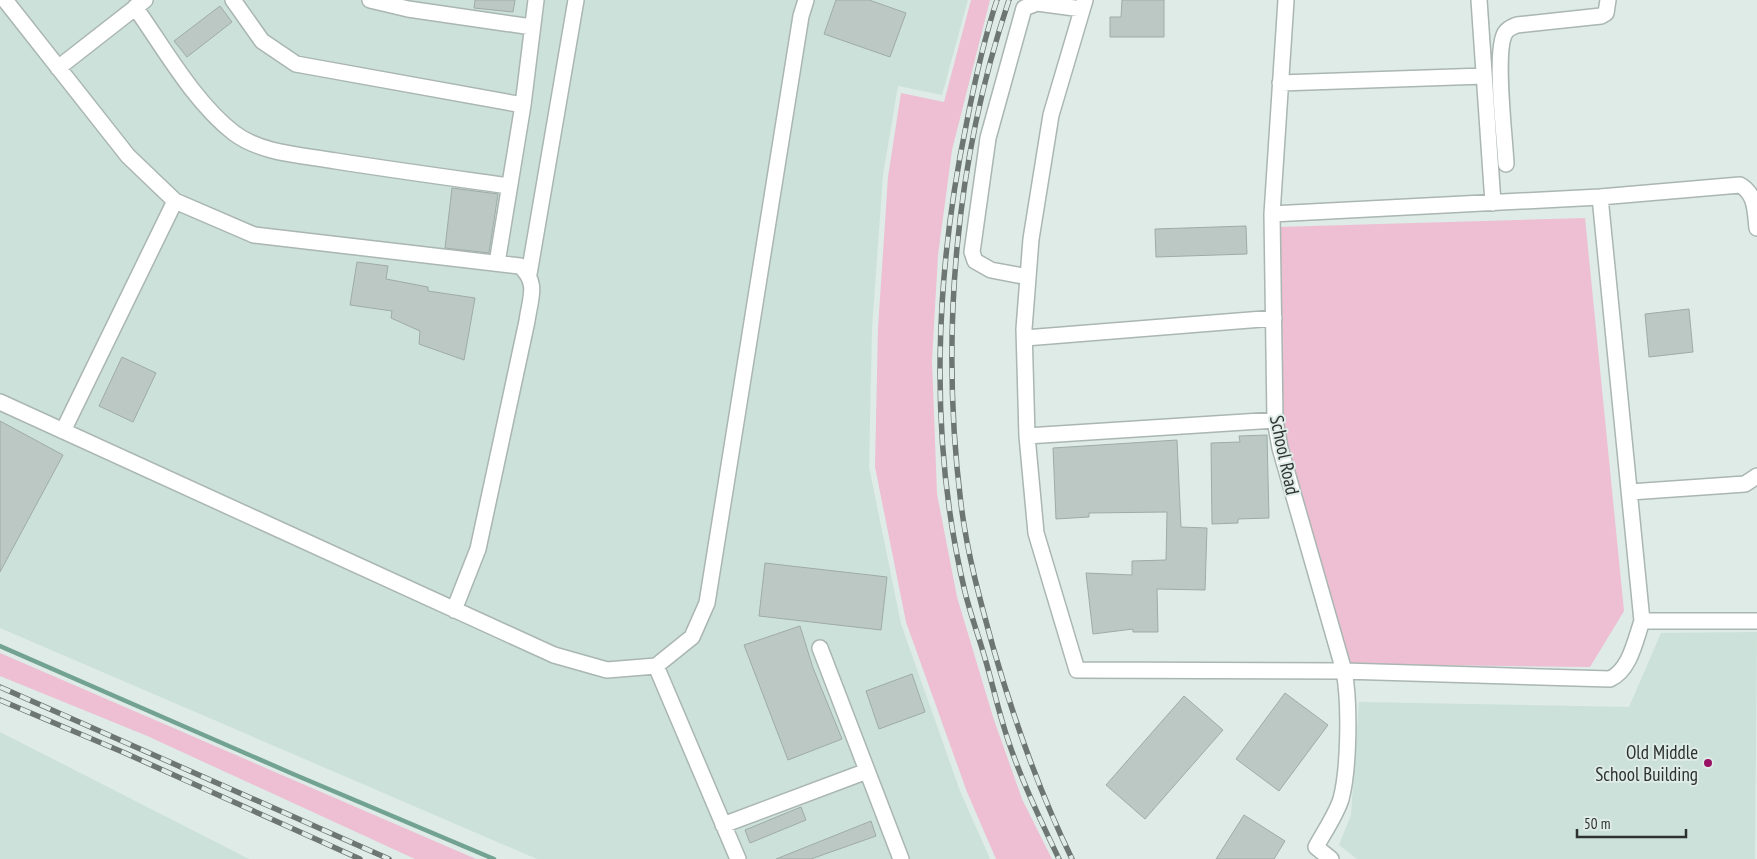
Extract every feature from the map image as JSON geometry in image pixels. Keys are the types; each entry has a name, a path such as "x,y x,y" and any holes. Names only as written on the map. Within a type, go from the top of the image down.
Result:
{"street":[{"path":"5,0 128,156 175,202 254,235 520,266 530,274"},
{"path":"233,0 262,41 296,64 523,105"},
{"path":"370,0 408,9 532,27"},
{"path":"497,263 523,105 536,0"},
{"path":"454,610 478,549 527,321 532,283 530,274 576,0"},
{"path":"0,402 554,656 607,670 656,666 692,637 707,603 800,25 806,0"},
{"name":"School Road","path":"1286,0 1272,214 1275,420 1280,448 1349,693 1345,766 1340,800 1316,847 1331,859"},
{"path":"1479,0 1493,203"},
{"path":"1506,164 1500,60 1504,33 1510,27 1517,25 1601,16 1606,13 1608,0"},
{"path":"1028,277 986,267 975,261 972,252 988,138 1024,8 1037,3 1083,4 1051,115 1031,239 1025,338 1027,436 1036,533 1077,670 1344,671 1610,679 1619,675 1626,664 1642,621 1600,197"},
{"path":"58,68 140,4 191,87 217,118 234,133 253,144 278,152 510,186"},
{"path":"1280,83 1484,76"},
{"path":"1272,214 1600,197 1740,184 1749,190 1754,204 1757,228"},
{"path":"63,431 175,202"},
{"path":"1025,338 1274,318"},
{"path":"1027,436 1275,420"},
{"path":"1630,492 1745,484 1757,476"},
{"path":"1642,621 1757,622"},
{"path":"820,648 901,859"},
{"path":"656,666 738,859"},
{"path":"723,825 867,771"}],"shaded area":[{"path":"0,0 968,0 942,95 898,86 883,175 872,328 869,467 901,624 960,791 990,859 537,859 0,628"},
{"path":"971,0 990,0 952,150 938,255 932,360 937,494 957,597 993,717 1022,799 1052,859 996,859 967,792 906,622 875,467 878,328 888,177 901,93 944,102"},
{"path":"1585,218 1624,611 1590,667 1351,664 1284,438 1278,227"},
{"path":"1757,632 1755,859 1357,859 1339,845 1351,815 1359,702 1629,707 1661,633"},
{"path":"0,653 476,859 415,859 145,735 0,676"},
{"path":"0,732 249,859 0,859"}],"building":[{"path":"475,0 515,0 513,12 474,8"},
{"path":"836,0 869,0 906,13 890,57 824,34"},
{"path":"1122,0 1164,0 1164,37 1110,37 1110,17 1121,17"},
{"path":"220,6 232,22 187,57 174,41"},
{"path":"452,188 498,194 489,253 445,248"},
{"path":"1246,226 1247,254 1156,257 1155,229"},
{"path":"357,262 388,266 386,279 428,287 428,291 475,298 464,360 419,344 420,331 391,318 392,311 350,305"},
{"path":"1689,309 1693,352 1649,357 1645,314"},
{"path":"122,357 156,373 133,422 99,406"},
{"path":"0,421 63,455 0,572"},
{"path":"1267,435 1269,518 1238,519 1238,523 1212,524 1211,443 1240,442 1239,436"},
{"path":"1177,440 1181,527 1207,528 1205,590 1157,589 1158,632 1133,632 1133,629 1093,634 1086,573 1132,575 1132,561 1166,560 1167,512 1089,513 1089,517 1056,519 1053,448"},
{"path":"765,563 887,577 881,630 759,616"},
{"path":"800,626 813,668 842,739 788,760 744,645"},
{"path":"912,674 925,712 879,729 866,691"},
{"path":"1285,693 1328,725 1279,791 1236,759"},
{"path":"1184,696 1223,730 1145,819 1106,785"},
{"path":"801,807 806,820 750,843 745,830"},
{"path":"1244,815 1285,841 1274,859 1216,859"},
{"path":"871,821 876,836 811,859 776,859"}],"waterway":[{"path":"0,646 293,774 494,859"}],"railway":[{"path":"997,0 970,106 956,179 948,237 940,356 941,416 945,475 953,534 965,592 1008,741 1036,810 1059,859"},
{"path":"1009,0 991,61 976,123 957,249 952,377 955,441 961,504 970,558 993,647 1028,755 1072,859"},
{"path":"0,687 389,859"},
{"path":"0,700 125,753 360,859"}],"place":[{"name":"Old Middle School Building","path":"1708,763"}]}
